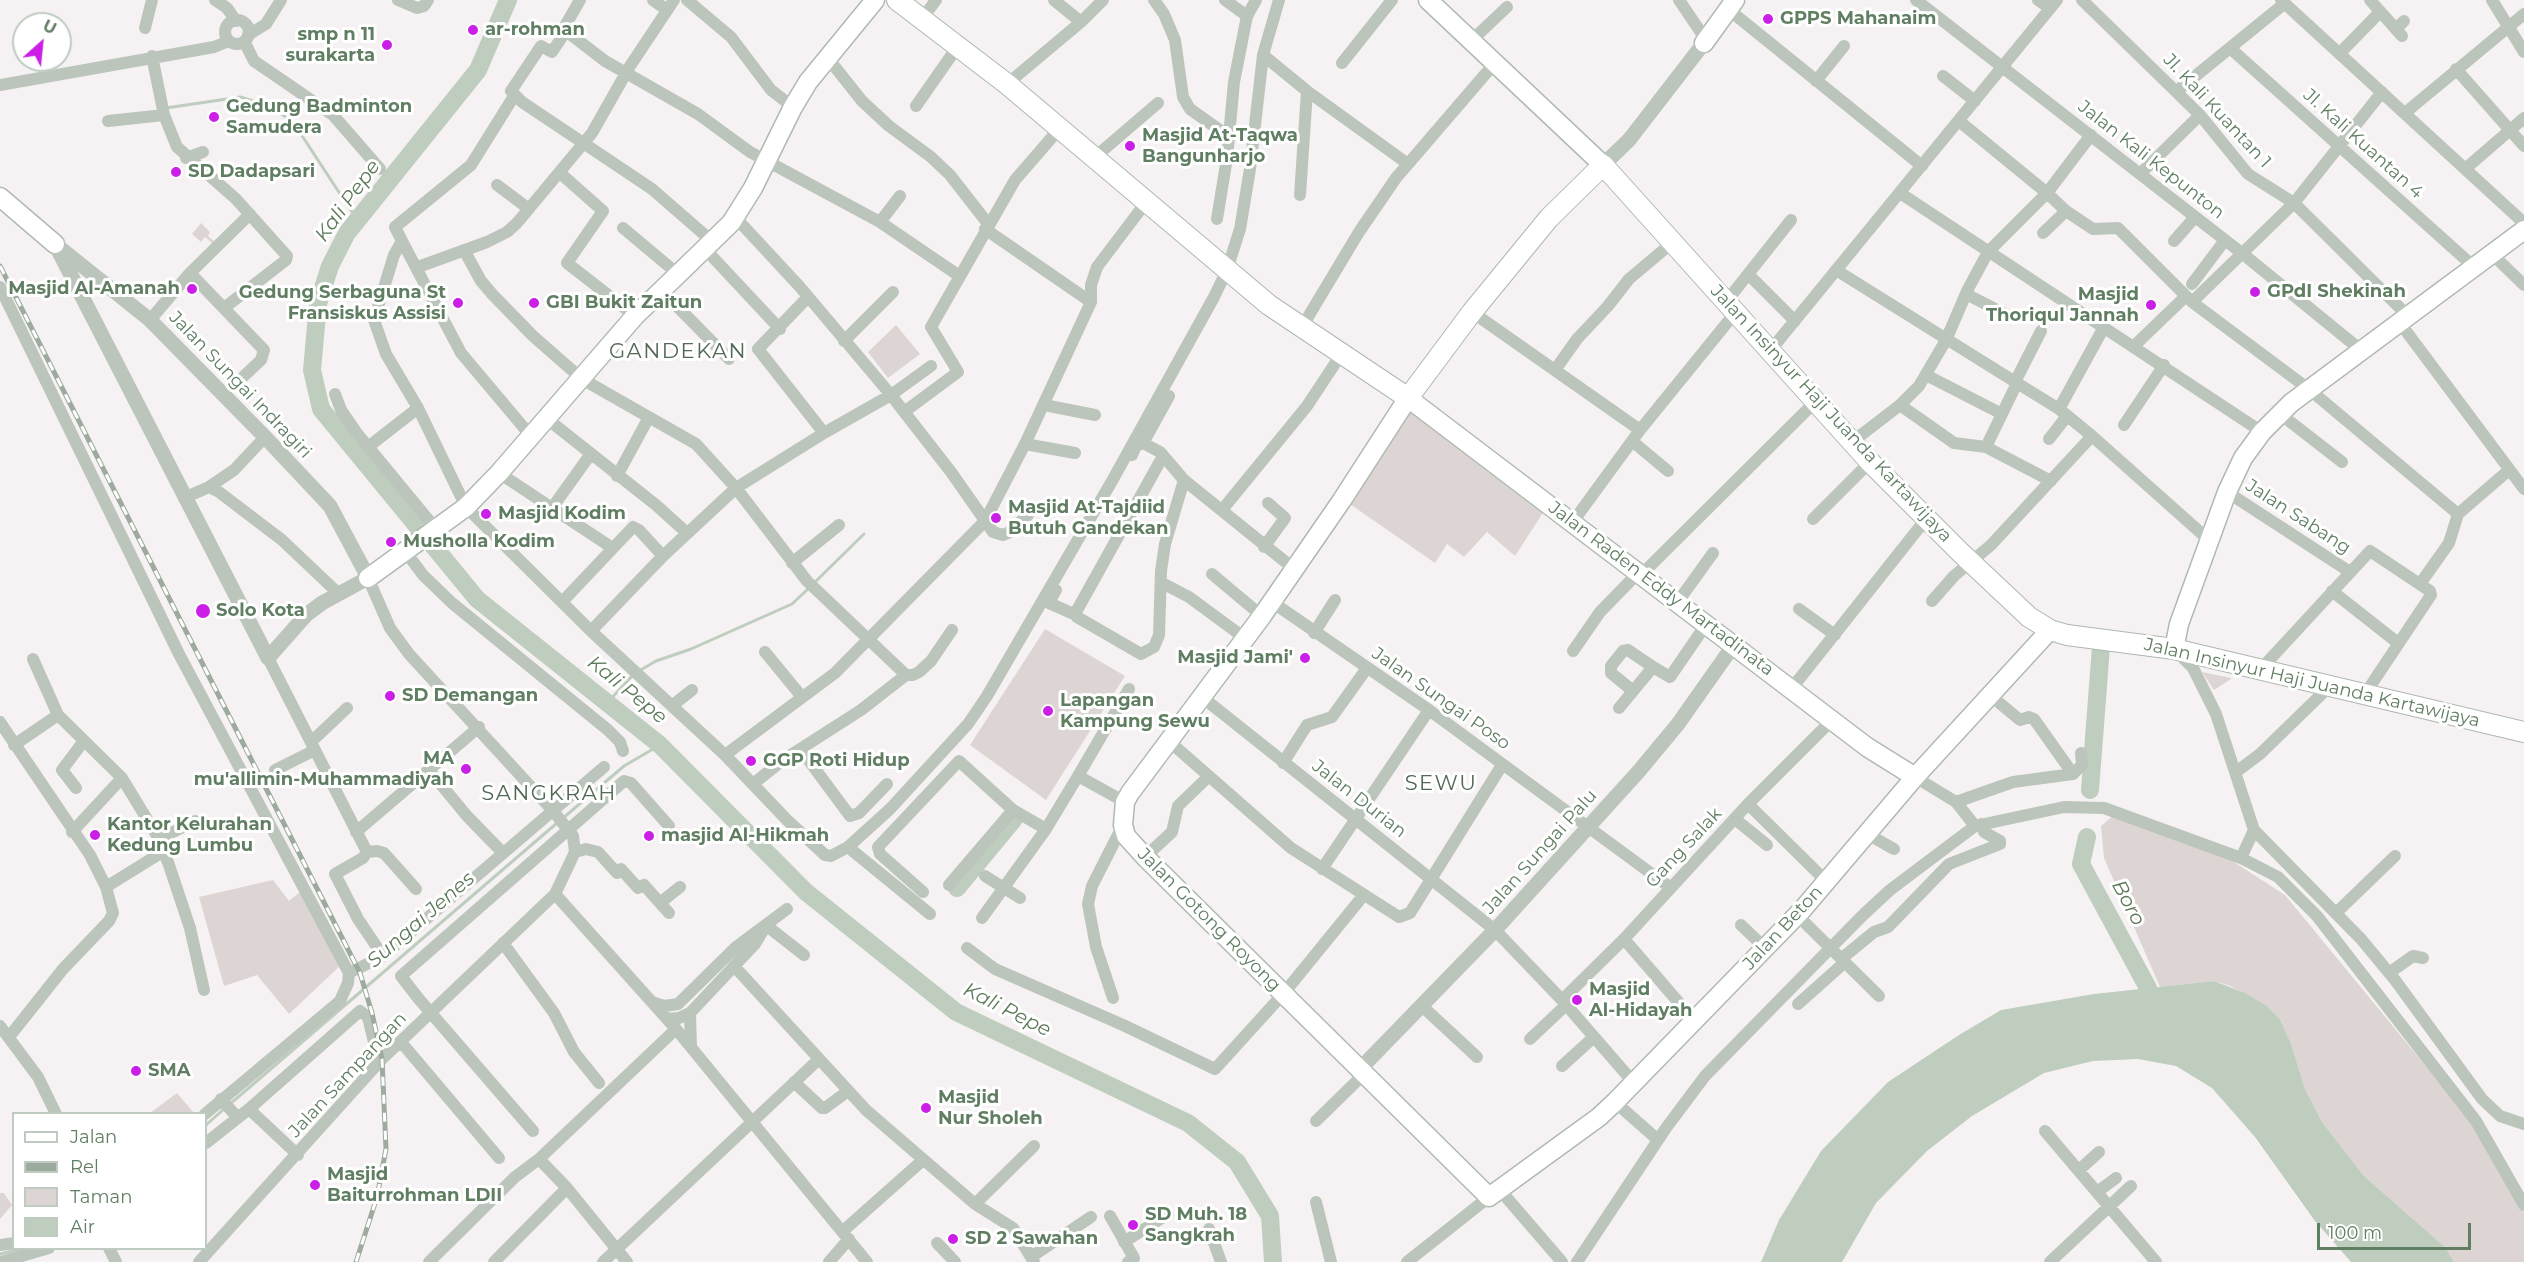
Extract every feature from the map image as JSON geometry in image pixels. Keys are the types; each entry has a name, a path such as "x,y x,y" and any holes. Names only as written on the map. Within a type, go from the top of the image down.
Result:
{"main road":[{"path":"368,578 466,507 499,473 635,316 710,246 736,218 793,107 827,57 875,0"},
{"path":"897,0 1007,84 1269,305 1408,398"},
{"name":"Jalan Insinyur Haji Juanda Kartawijaya","path":"1428,0 1603,165 1673,242 1738,291 1784,335 1816,401 1865,432 1870,462 1926,519 1982,554 2029,617 2050,630 2174,649 2524,732"},
{"path":"1702,45 1731,4"},
{"path":"1123,825 1125,802 1246,639 1342,500 1408,398 1472,312 1549,218 1603,165"},
{"path":"0,197 55,244"},
{"path":"2174,649 2179,624 2227,492 2243,458 2262,432 2279,413 2524,230"},
{"name":"Jalan Raden Eddy Martadinata","path":"1408,398 1705,626 1792,688 1867,747 1915,777"},
{"name":"Jalan Beton","path":"1495,1193 1615,1102 1634,1083 1693,1019 1797,915 1869,835 1915,777 2050,630"},
{"name":"Jalan Gotong Royong","path":"1123,825 1126,836 1144,857 1362,1072 1495,1193"}],"street":[{"path":"145,28 152,0"},
{"path":"215,0 227,8 236,21 246,25 246,38 254,61 328,111 380,169"},
{"path":"0,85 152,56 214,47 229,41 237,44 263,27 281,0"},
{"path":"398,0 413,7 424,4"},
{"path":"418,267 507,232 530,209 584,143 607,110 626,73 670,5 653,0"},
{"path":"687,0 730,37 771,90 793,107"},
{"path":"922,19 936,0"},
{"path":"1054,0 1081,22"},
{"path":"1007,84 1081,22 1103,0"},
{"path":"1154,0 1164,14 1175,40 1183,98 1190,109 1228,136"},
{"path":"1225,0 1247,16"},
{"path":"1217,219 1227,158 1234,82 1247,16 1256,0"},
{"path":"402,241 394,255 374,320 386,354 418,408 466,507 591,632 637,671 725,754 787,820 825,855 836,854 848,847 890,809 946,748 987,696 1193,336 1227,270 1240,229 1250,169 1263,55 1279,0"},
{"path":"1342,63 1392,0"},
{"path":"1603,165 1629,140 1702,45 1678,0"},
{"name":"Jalan Kali Kepunton","path":"1916,0 2243,254 2362,351"},
{"path":"1738,291 1784,335 2054,4 2038,0"},
{"name":"Jl. Kali Kuantan 1","path":"2082,0 2200,115 2248,174 2294,203 2404,319 2524,489"},
{"path":"2370,0 2380,12 2401,29"},
{"path":"2492,0 2524,52"},
{"path":"577,1 565,26 566,31 552,52 541,46 511,89 514,96 652,189 710,246 780,329"},
{"path":"2176,91 2288,3 2340,54 2524,223"},
{"path":"1731,4 1779,51 1922,166"},
{"path":"1470,42 1507,7"},
{"path":"2340,54 2380,12"},
{"path":"2405,113 2524,14"},
{"path":"229,41 225,28 236,21"},
{"path":"566,31 604,61 698,114 727,138 880,222 958,275"},
{"path":"916,106 958,46"},
{"path":"1816,81 1844,46"},
{"name":"Jl. Kali Kuantan 4","path":"2229,48 2473,266"},
{"path":"1263,55 1307,91 1408,165"},
{"path":"152,56 164,115 177,147 186,158 221,185 250,214 286,258 224,308"},
{"path":"827,57 862,101 950,175 987,227 1091,302"},
{"path":"1302,327 1359,232 1408,165 1494,64"},
{"path":"2456,69 2524,146"},
{"path":"1943,76 1975,100"},
{"path":"1300,195 1307,91"},
{"path":"2134,346 2190,294 2243,254 2294,203 2382,92"},
{"path":"514,96 471,165 395,227 418,267 433,304 461,353 530,435"},
{"path":"1095,157 1158,103"},
{"path":"108,121 164,115"},
{"path":"2140,174 2200,115"},
{"path":"2465,169 2524,118"},
{"path":"1959,121 2066,211 2093,229 2118,228 2190,294 2310,390 2458,514"},
{"path":"904,412 958,372 930,330 958,275 1015,180 1060,128"},
{"path":"1865,432 1900,405 1926,375 1946,340 1988,252 2047,193 2091,135"},
{"path":"186,158 203,152"},
{"path":"560,173 603,210 567,263 635,316"},
{"path":"497,185 530,209"},
{"path":"1900,193 2164,365 2262,432"},
{"path":"880,222 900,196"},
{"path":"725,754 835,672 985,521 1044,405 1091,302 1091,285 1097,267 1147,201"},
{"path":"2043,233 2066,211"},
{"path":"150,320 190,273 250,214"},
{"path":"2174,241 2195,217"},
{"path":"736,218 808,297 891,395 954,476 993,532 1003,535 1028,515"},
{"path":"1572,523 1791,220"},
{"path":"624,228 678,274"},
{"path":"2190,294 2225,240"},
{"path":"1555,370 1577,339 1608,306 1629,279 1673,242"},
{"path":"55,244 367,852"},
{"name":"Jalan Sungai Indragiri","path":"55,244 150,320 266,437 330,506 368,578"},
{"path":"464,250 481,281 493,295 533,336 582,379 696,444 736,488 807,581 870,638 906,675"},
{"path":"2491,253 2524,285"},
{"path":"1836,270 2063,412 2210,541"},
{"path":"190,273 264,352 261,360 244,376"},
{"path":"0,287 179,654 349,973 348,983 340,1001 229,1108 207,1141"},
{"path":"662,291 729,359"},
{"path":"844,341 893,292"},
{"path":"1966,294 2009,316"},
{"path":"808,297 758,351 824,433"},
{"path":"1472,312 1640,430"},
{"path":"2049,439 2104,327"},
{"path":"1986,447 2041,331"},
{"path":"1222,510 1306,406 1342,353"},
{"path":"2124,425 2164,365"},
{"path":"591,632 663,556 736,488 824,433 891,395 931,366"},
{"path":"1926,375 2002,414"},
{"path":"334,394 341,410 368,447 434,530"},
{"path":"1169,396 1143,443 1136,446 1049,602 1076,615 1141,654 1154,647 1159,635 1165,544 1184,480"},
{"path":"1573,651 1600,612 1816,401"},
{"path":"1044,405 1095,415"},
{"path":"1900,405 1954,443 1986,447 2051,481"},
{"path":"368,447 418,408"},
{"path":"2279,413 2342,462"},
{"path":"617,476 649,417"},
{"path":"546,418 656,505 687,533"},
{"path":"1932,601 1954,576 1982,554 2092,436"},
{"path":"184,498 209,487 234,470 266,437"},
{"path":"1632,441 1668,471"},
{"path":"1143,443 1163,456 1184,480 1264,547 1293,568"},
{"path":"1025,444 1075,453"},
{"path":"552,508 590,455"},
{"path":"1076,615 1163,456"},
{"path":"1813,519 1870,462"},
{"path":"2420,584 2449,543 2458,514 2509,470"},
{"path":"499,473 611,547"},
{"path":"209,487 231,500 282,540 339,594"},
{"name":"Jalan Sabang","path":"2227,492 2350,572"},
{"path":"1264,547 1285,518 1269,503"},
{"path":"1792,688 1926,519"},
{"path":"792,563 839,525"},
{"path":"562,602 611,547 634,527 663,556"},
{"path":"408,549 423,575 452,603 608,730 620,742 623,751"},
{"path":"2261,669 2370,551 2430,591 2430,598 2365,694"},
{"path":"1677,603 1713,553"},
{"name":"Jalan Sungai Poso","path":"1212,574 1267,609 1314,633 1429,710 1671,888"},
{"path":"268,658 306,615 368,578 390,628 410,654 554,811 573,836 575,852 555,894 676,1029 867,1262"},
{"path":"1162,583 1189,597 1246,639"},
{"path":"2332,591 2398,643"},
{"path":"1314,633 1335,600"},
{"path":"1799,609 1835,635"},
{"path":"1633,691 1611,673 1611,666 1623,651 1628,650 1670,677 1705,626"},
{"path":"753,784 906,675 913,675 931,661 952,630"},
{"path":"258,640 283,641"},
{"name":"Jalan Sungai Palu","path":"1362,1072 1589,827 1678,724 1733,646"},
{"path":"2174,649 2189,664 2205,690 2236,772 2254,830 2337,912 2389,973 2482,1099 2500,1116 2515,1121"},
{"path":"765,652 802,698"},
{"path":"33,659 58,715 82,742 122,778 159,839 185,910 204,990"},
{"path":"1619,708 1653,667"},
{"path":"1283,763 1307,724 1332,717 1367,668"},
{"path":"2236,772 2260,754 2330,686"},
{"path":"982,918 1046,829 1129,689"},
{"path":"673,705 692,690"},
{"path":"1991,696 2020,720 2030,717 2034,719 2073,774"},
{"name":"Jalan Durian","path":"1202,697 1283,763 1432,877 1495,930 1564,1002 1634,1083"},
{"path":"275,770 313,746 347,708"},
{"path":"1322,869 1429,710"},
{"path":"15,745 58,715"},
{"name":"Gang Salak","path":"1530,1039 1748,804 1832,720"},
{"path":"0,722 72,832 90,855 106,887 112,908 112,918 63,969 9,1037"},
{"path":"356,832 479,728"},
{"path":"1170,741 1291,848 1399,917 1405,917 1502,765"},
{"path":"76,788 62,771 82,742"},
{"path":"801,750 850,816 859,813 887,784"},
{"path":"1956,802 2013,783 2073,774 2082,765 2081,753"},
{"path":"923,892 880,854 878,847 959,761 1013,810 1046,829"},
{"path":"349,973 383,956 604,766"},
{"path":"429,770 467,816 503,853"},
{"path":"1078,776 1125,802"},
{"path":"1144,857 1172,832 1178,806 1209,776"},
{"path":"1798,1004 1874,932 1888,927 1949,864 2000,844 2000,841 1984,832 1956,802 1915,777"},
{"path":"72,832 122,778"},
{"path":"533,1131 403,981 403,972 566,827 627,781 669,826"},
{"path":"1748,804 1826,881"},
{"path":"1577,1262 1658,1140 1705,1076 1890,890 1978,825 2064,807 2104,808 2241,858 2278,877 2317,916 2476,1121 2524,1204"},
{"path":"949,885 1013,810"},
{"path":"1735,819 1767,845"},
{"path":"159,839 195,821"},
{"path":"1113,998 1096,946 1088,904 1092,886 1123,825"},
{"path":"2241,858 2254,830"},
{"path":"1869,835 1894,849"},
{"path":"848,847 930,914"},
{"path":"575,852 586,849 598,852 617,873 621,869 638,888 644,885 669,913"},
{"path":"106,887 164,851"},
{"path":"367,852 363,858 335,874 358,919 383,956"},
{"path":"367,852 384,853 416,889"},
{"path":"2337,912 2395,856"},
{"path":"985,876 1020,898"},
{"path":"661,902 680,887"},
{"name":"Jalan Sampangan","path":"198,1262 379,1064 555,894"},
{"path":"967,948 995,969 1123,1025 1214,1069 1220,1067 1284,993 1363,896"},
{"path":"651,1002 664,1006 678,1004 736,947 787,909"},
{"path":"1797,915 1879,996"},
{"path":"1742,925 1765,948"},
{"path":"767,926 804,955"},
{"path":"667,1019 679,1018 690,1013 755,944 767,926"},
{"path":"1624,939 1693,1019"},
{"path":"503,943 554,1013 574,1052 599,1083"},
{"path":"2389,973 2413,956 2423,958"},
{"path":"734,966 848,1091 975,1204 1013,1228 1033,1260 1091,1217"},
{"path":"1422,1006 1477,1057"},
{"path":"249,1109 360,1011 368,1017 379,1064"},
{"path":"690,1013 691,1048"},
{"path":"0,1026 38,1077 56,1112"},
{"path":"429,1262 515,1177 539,1159 676,1029"},
{"path":"1562,1066 1594,1038"},
{"path":"401,1042 499,1158"},
{"path":"603,1262 818,1060"},
{"path":"1316,1121 1362,1072"},
{"path":"794,1082 822,1108 848,1091"},
{"path":"1615,1102 1658,1140"},
{"path":"207,1113 229,1108 249,1109 298,1155"},
{"path":"2045,1131 2156,1262"},
{"path":"975,1204 1034,1146"},
{"path":"2079,1170 2100,1152"},
{"path":"539,1159 567,1188 627,1262"},
{"path":"829,1262 846,1235 923,1160"},
{"path":"2097,1192 2116,1178"},
{"path":"2050,1262 2131,1186"},
{"path":"494,1262 567,1188"},
{"path":"1407,1262 1495,1193 1562,1262"},
{"path":"1316,1202 1331,1262"},
{"path":"1124,1242 1168,1214"},
{"path":"1110,1216 1134,1258 1128,1262"},
{"path":"1209,1229 1221,1262"},
{"path":"937,1244 955,1262"},
{"path":"1,1262 42,1250"}],"green space":[{"path":"201,223 210,232 208,236 214,241 212,243 205,237 201,242 192,234"},
{"path":"896,325 920,354 888,378 868,352"},
{"path":"1405,407 1546,508 1515,556 1487,532 1464,557 1447,544 1435,563 1347,502"},
{"name":"Lapangan Kampung Sewu","path":"1045,629 1125,676 1046,800 970,745"},
{"path":"2202,672 2231,678 2231,679 2214,690"},
{"path":"2115,814 2231,860 2285,895 2471,1121 2524,1213 2524,1262 2454,1262 2445,1247 2364,1176 2322,1122 2305,1089 2291,1044 2267,1006 2230,986 2214,981 2160,987 2104,858 2101,826"},
{"path":"273,880 289,901 301,891 340,966 289,1014 257,975 224,986 199,897"},
{"path":"177,1093 193,1112 151,1112"},
{"path":"0,1193 4,1193 12,1205 0,1219"}],"water":[{"path":"2214,981 2245,993 2267,1006 2280,1020 2291,1044 2305,1089 2322,1122 2364,1176 2445,1247 2454,1262 2351,1262 2315,1221 2255,1137 2212,1088 2176,1066 2138,1059 2093,1061 2044,1073 1972,1116 1927,1151 1876,1203 1842,1262 1761,1262 1779,1220 1821,1151 1888,1082 1959,1035 2001,1010 2094,994"}],"waterway":[{"name":"Kali Pepe","path":"508,0 478,70 347,233 330,266 318,304 312,370 321,409 477,599 660,745 806,892 956,1012 1188,1123 1237,1162 1270,1216 1273,1262"},
{"path":"166,108 240,97 270,106 293,122 348,206"},
{"name":"Kali Pepe","path":"347,233 356,217 350,209"},
{"path":"814,583 864,534"},
{"path":"639,671 656,661 691,649 792,604 809,588"},
{"name":"Boro","path":"2090,790 2101,647"},
{"path":"607,703 634,674"},
{"name":"Sungai Jenes","path":"562,819 624,766 660,745"},
{"path":"957,888 1014,819"},
{"name":"Sungai Jenes","path":"230,1104 557,823"},
{"name":"Boro","path":"2087,837 2081,864 2148,988"},
{"name":"Sungai Jenes","path":"207,1124 225,1108"},
{"name":"Sungai Jenes","path":"0,1254 16,1250"}],"railway":[{"path":"0,266 360,973 382,1059 386,1149 377,1197 356,1262"}],"place":[{"name":"GPPS Mahanaim","path":"1768,19"},
{"name":"ar-rohman","path":"473,30"},
{"name":"smp n 11 surakarta","path":"387,45"},
{"name":"Gedung Badminton Samudera","path":"214,117"},
{"name":"Masjid At-Taqwa Bangunharjo","path":"1130,146"},
{"name":"SD Dadapsari","path":"176,172"},
{"name":"Masjid Al-Amanah","path":"192,289"},
{"name":"GPdI Shekinah","path":"2255,292"},
{"name":"Gedung Serbaguna St Fransiskus Assisi","path":"458,303"},
{"name":"GBI Bukit Zaitun","path":"534,303"},
{"name":"Masjid Thoriqul Jannah","path":"2151,305"},
{"name":"Masjid Kodim","path":"486,514"},
{"name":"Masjid At-Tajdiid Butuh Gandekan","path":"996,518"},
{"name":"Musholla Kodim","path":"391,542"},
{"name":"Solo Kota","path":"203,611"},
{"name":"Masjid Jami'","path":"1305,658"},
{"name":"SD Demangan","path":"390,696"},
{"name":"Lapangan Kampung Sewu","path":"1048,711"},
{"name":"GGP Roti Hidup","path":"751,761"},
{"name":"MA mu'allimin-Muhammadiyah","path":"466,769"},
{"name":"Kantor Kelurahan Kedung Lumbu","path":"95,835"},
{"name":"masjid Al-Hikmah","path":"649,836"},
{"name":"Masjid Al-Hidayah","path":"1577,1000"},
{"name":"SMA","path":"136,1071"},
{"name":"Masjid Nur Sholeh","path":"926,1108"},
{"name":"Masjid Baiturrohman LDII","path":"315,1185"},
{"name":"SD Muh. 18 Sangkrah","path":"1133,1225"},
{"name":"SD 2 Sawahan","path":"953,1239"}],"district":[{"name":"GANDEKAN","path":"678,352"},
{"name":"SEWU","path":"1441,784"},
{"name":"SANGKRAH","path":"549,794"}]}
